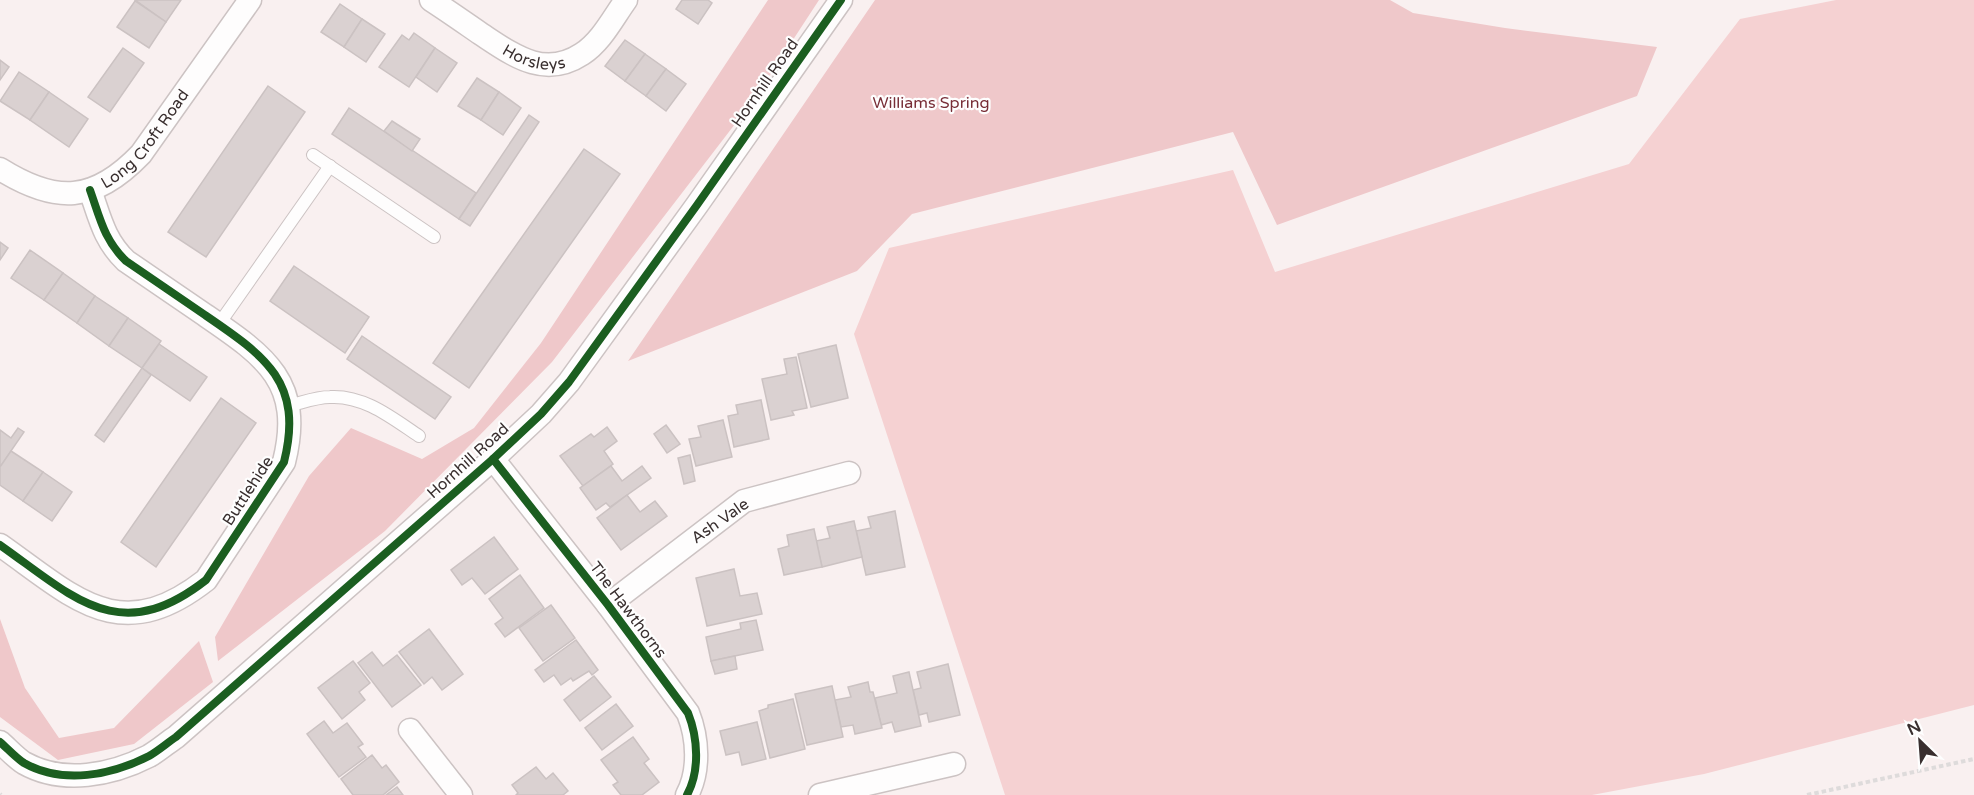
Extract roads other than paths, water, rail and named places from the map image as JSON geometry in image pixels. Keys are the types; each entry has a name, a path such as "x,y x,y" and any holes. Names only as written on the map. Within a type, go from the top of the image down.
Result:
{"street":[{"name":"Long Croft Road","path":"0,169 20,181 55,193 90,190 123,173 141,154 250,0"},
{"name":"Horsleys","path":"431,0 516,57 534,63 552,65 583,54 595,43 626,0"},
{"name":"Hornhill Road","path":"0,742 24,763 50,773 79,776 115,770 150,755 176,737 493,459 542,414 569,382 698,205 841,0"},
{"name":"Buttlehide","path":"0,545 81,602 100,609 120,613 141,613 167,605 188,595 206,580 284,462 290,441 288,406 278,378 264,359 219,324 126,261 105,236 90,190"},
{"name":"The Hawthorns","path":"493,459 688,713 692,724 696,755 694,793"},
{"name":"Ash Vale","path":"608,606 744,501 849,473"},
{"path":"410,730 461,795"},
{"path":"820,795 954,764"}],"lane":[{"path":"313,155 434,237"},
{"path":"219,324 330,166"},
{"path":"288,406 329,396 355,399 377,409 419,436"}],"park label":[{"name":"Williams Spring","path":"931,103"}]}
